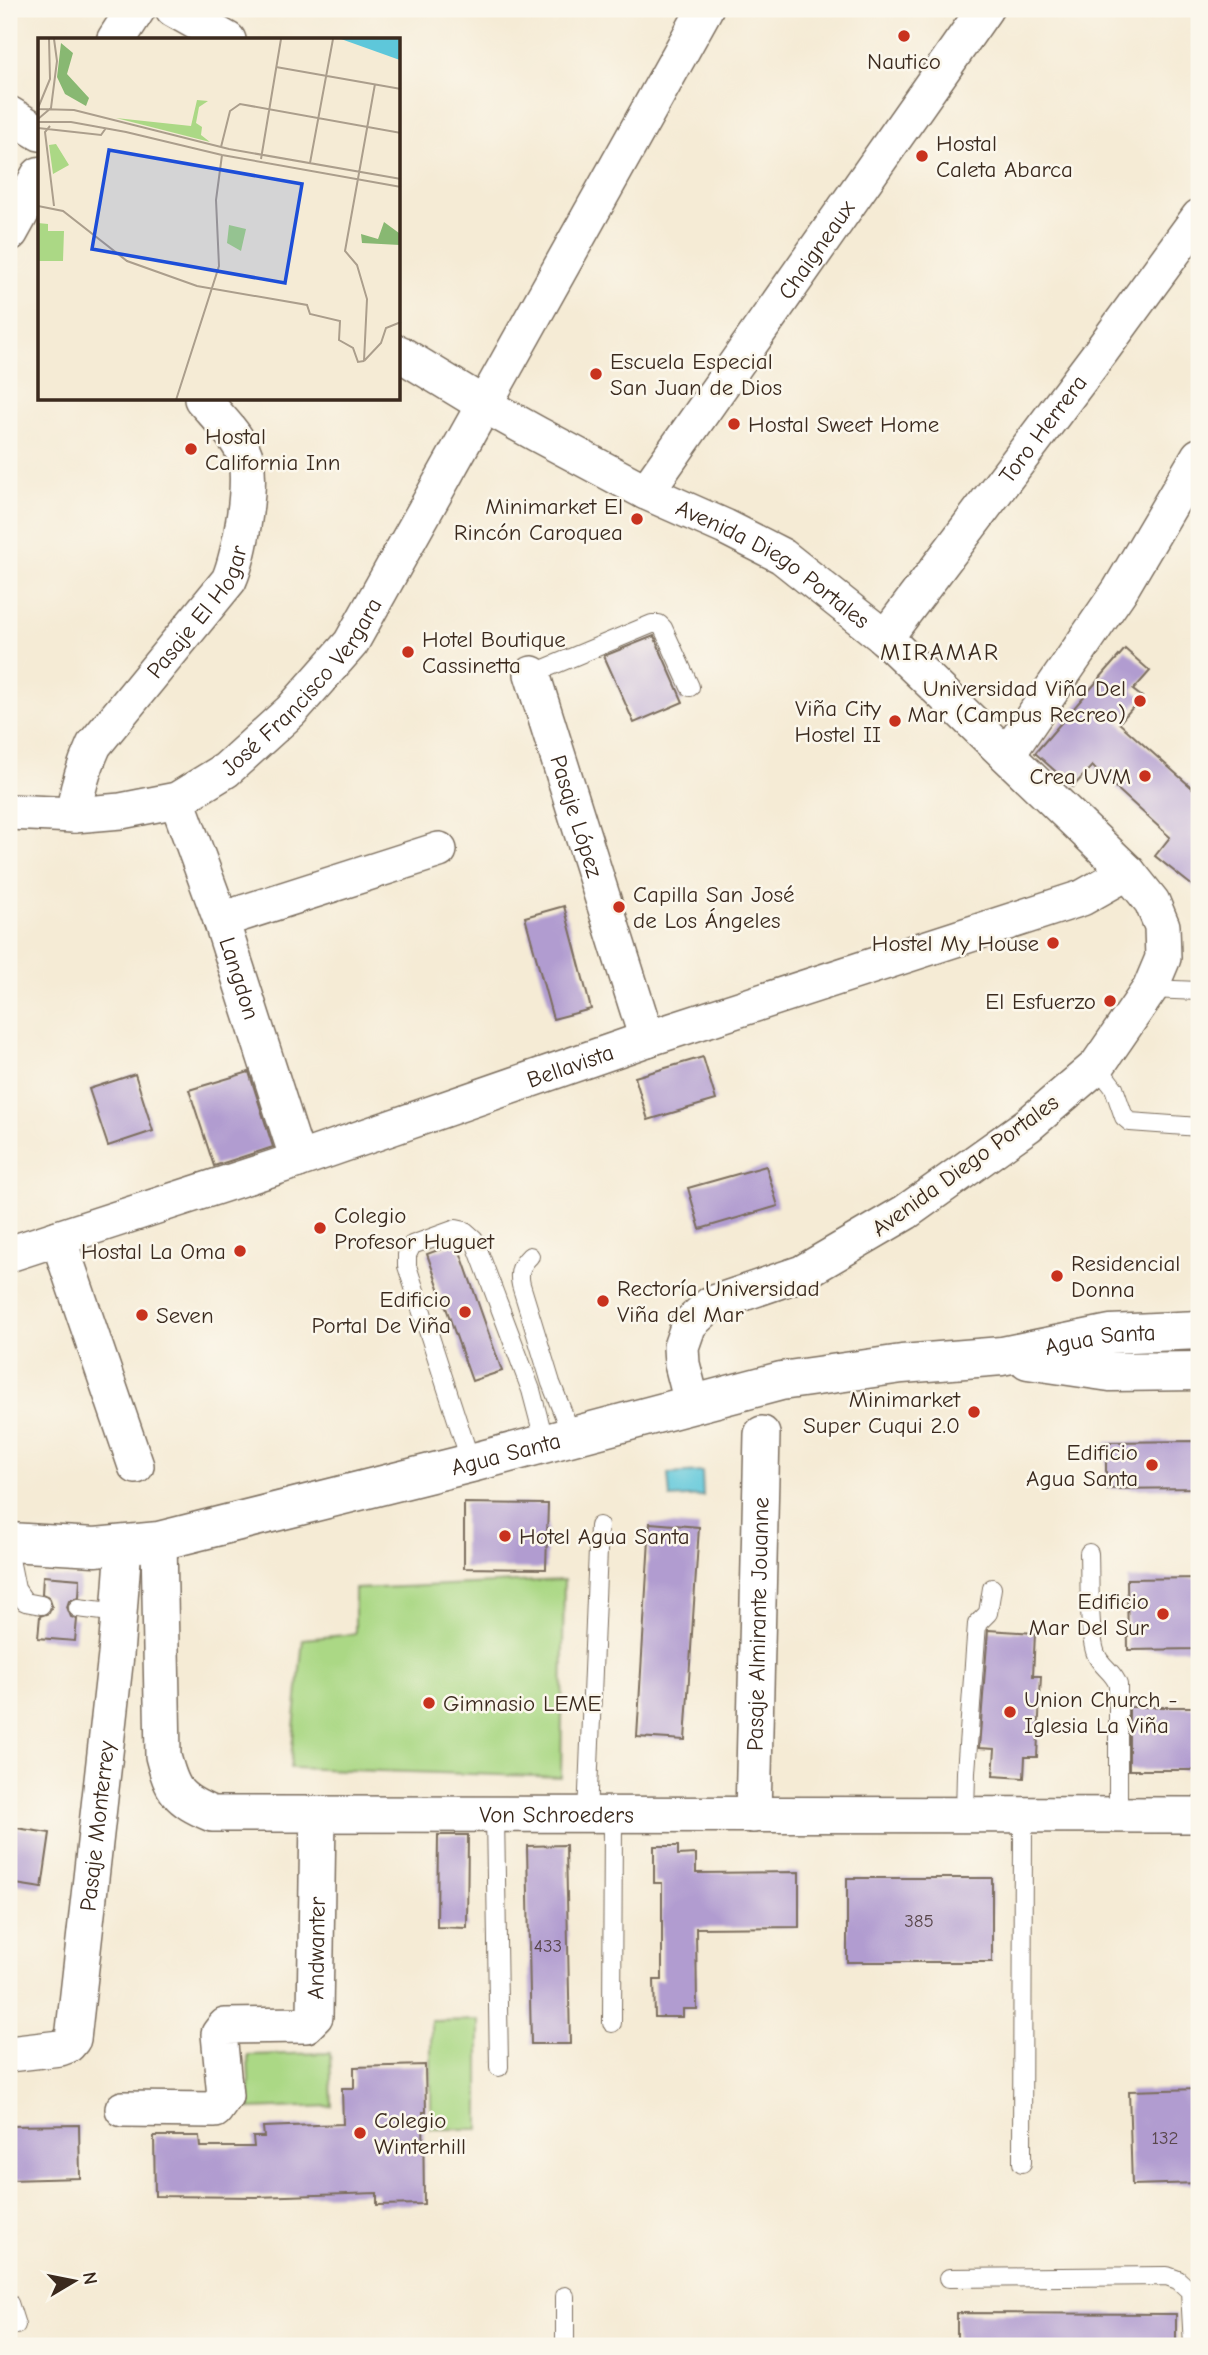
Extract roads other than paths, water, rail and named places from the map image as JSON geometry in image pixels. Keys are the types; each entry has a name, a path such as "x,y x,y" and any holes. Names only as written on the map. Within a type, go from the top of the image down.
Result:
{"main road":[{"path":"9,232 38,180"},
{"name":"Agua Santa","path":"9,1542 64,1546 141,1543 471,1464 781,1381 841,1371 1002,1356 1110,1334 1199,1330"},
{"name":"Agua Santa","path":"1002,1356 1110,1372 1199,1371"}],"street":[{"path":"173,9 224,38"},
{"path":"483,404 705,9"},
{"name":"Chaigneaux","path":"646,492 985,9"},
{"path":"9,114 38,132"},
{"name":"Toro Herrera","path":"886,638 1102,351 1199,217"},
{"name":"Avenida Diego Portales","path":"401,354 483,404 646,492 782,556 886,638 1128,872 1152,902 1162,926 1163,958 1150,989 1097,1066 1028,1125 906,1212 802,1273 711,1304 689,1324 681,1346 692,1403"},
{"name":"Pasaje El Hogar","path":"74,815 75,800 94,745 229,580 236,564 249,470 243,450 204,401"},
{"name":"José Francisco Vergara","path":"9,812 74,815 121,811 177,800 226,770 291,711 351,643 470,432 483,404"},
{"path":"1007,755 1120,590 1199,456"},
{"name":"Pasaje López","path":"532,674 647,1039"},
{"name":"Langdon","path":"177,800 221,920 298,1160"},
{"path":"221,920 439,850"},
{"name":"Bellavista","path":"9,1254 298,1160 647,1039 1082,898 1128,872"},
{"path":"58,1238 136,1466"},
{"name":"Pasaje Almirante Jouanne","path":"753,1815 762,1434"},
{"name":"Von Schroeders","path":"141,1543 163,1756 170,1783 189,1804 212,1814 1199,1815"},
{"name":"Pasaje Monterrey","path":"9,2054 60,2048 73,2039 119,1613 141,1543"},
{"name":"Andwanter","path":"123,2109 215,2110 225,2096 219,2034 225,2026 306,2025 315,2016 318,1815"}],"lane":[{"path":"532,674 652,624 659,624 690,687"},
{"path":"1150,989 1199,991"},
{"path":"1097,1066 1114,1088 1124,1117 1130,1122 1199,1127"},
{"path":"471,1464 407,1266 407,1255 412,1245 456,1228 465,1231 474,1239 531,1390 559,1440"},
{"path":"530,1256 520,1271 521,1285 551,1383 559,1440"},
{"path":"599,1525 600,1815 612,2023"},
{"path":"1088,1553 1094,1643 1101,1662 1115,1676 1118,1685 1118,1815"},
{"path":"9,1554 20,1596 25,1602 41,1605"},
{"path":"965,1815 965,1772 977,1624 990,1609 992,1588"},
{"path":"78,1608 119,1613"},
{"path":"495,1815 499,2067"},
{"path":"1022,2163 1023,1815"},
{"path":"949,2278 1167,2276 1178,2280 1190,2291 1193,2346"},
{"path":"565,2296 565,2346"},
{"path":"9,2303 16,2325"}],"water":[{"path":"702,1472 703,1496 670,1498 668,1474"}],"place":[{"name":"Nautico","path":"904,36"},
{"name":"Hostal Caleta Abarca","path":"922,156"},
{"name":"Escuela Especial San Juan de Dios","path":"596,374"},
{"name":"Hostal Sweet Home","path":"734,424"},
{"name":"Hostal California Inn","path":"191,449"},
{"name":"Minimarket El Rincón Caroquea","path":"637,519"},
{"name":"Hotel Boutique Cassinetta","path":"408,652"},
{"name":"Universidad Viña Del Mar (Campus Recreo)","path":"1140,701"},
{"name":"Viña City Hostel II","path":"895,721"},
{"name":"Crea UVM","path":"1145,776"},
{"name":"Capilla San José de Los Ángeles","path":"619,907"},
{"name":"Hostel My House","path":"1053,943"},
{"name":"El Esfuerzo","path":"1110,1001"},
{"name":"Colegio Profesor Huguet","path":"320,1228"},
{"name":"Hostal La Oma","path":"240,1251"},
{"name":"Residencial Donna","path":"1057,1276"},
{"name":"Rectoría Universidad Viña del Mar","path":"603,1301"},
{"name":"Edificio Portal De Viña","path":"465,1312"},
{"name":"Seven","path":"142,1315"},
{"name":"Minimarket Super Cuqui 2.0","path":"974,1412"},
{"name":"Edificio Agua Santa","path":"1152,1465"},
{"name":"Hotel Agua Santa","path":"505,1536"},
{"name":"Edificio Mar Del Sur","path":"1163,1614"},
{"name":"Gimnasio LEME","path":"429,1703"},
{"name":"Union Church - Iglesia La Viña","path":"1010,1712"},
{"name":"Colegio Winterhill","path":"360,2133"}],"district":[{"name":"MIRAMAR","path":"940,652"}]}
